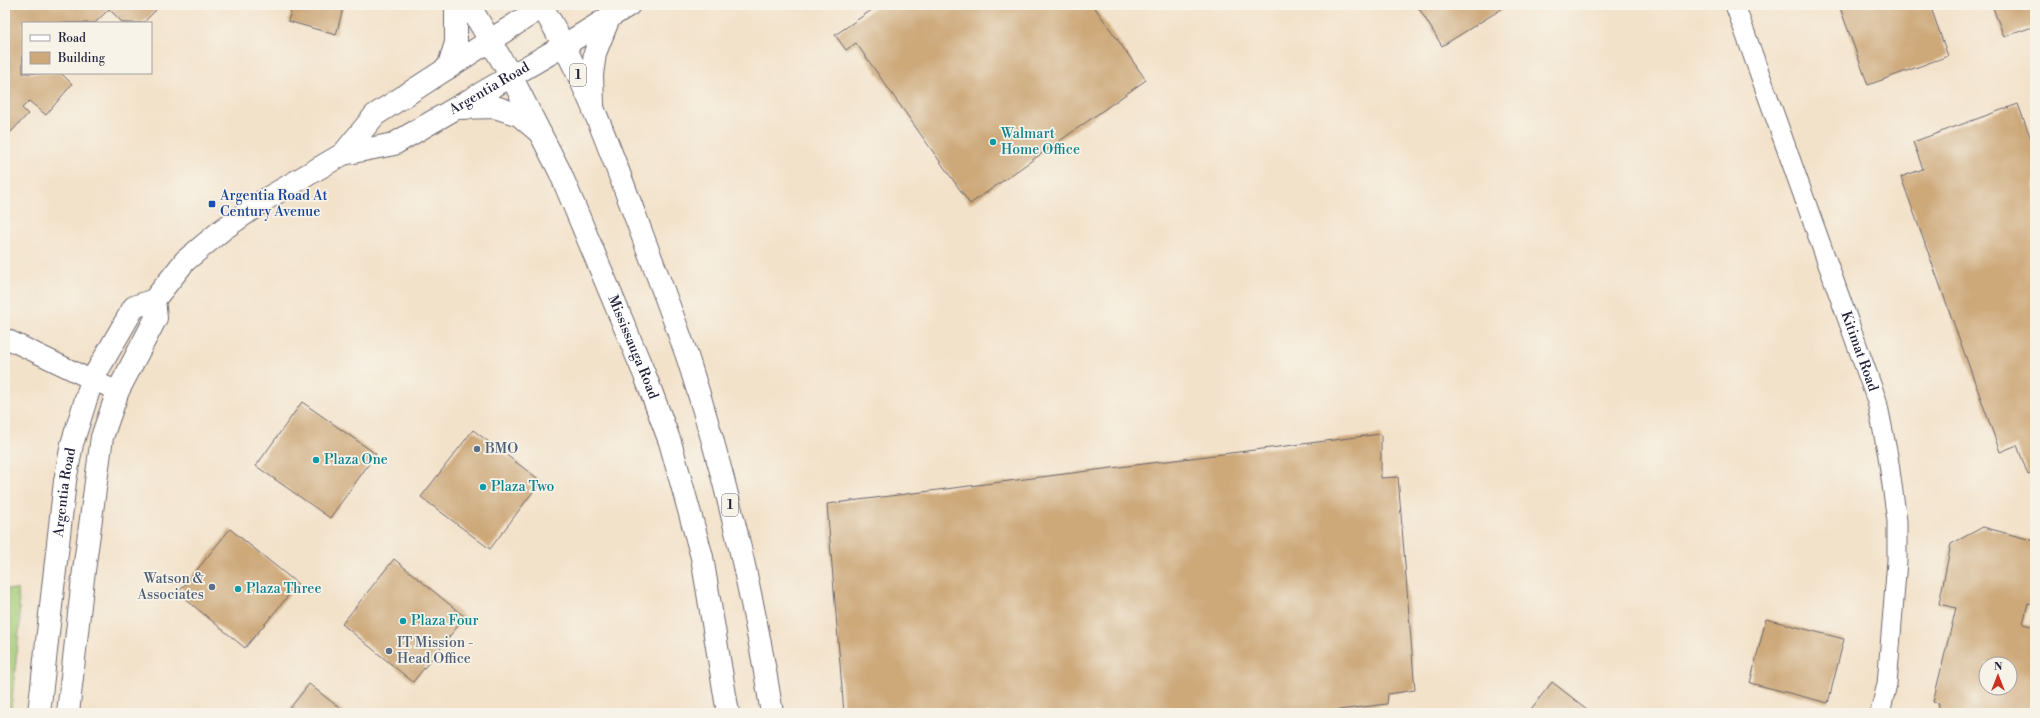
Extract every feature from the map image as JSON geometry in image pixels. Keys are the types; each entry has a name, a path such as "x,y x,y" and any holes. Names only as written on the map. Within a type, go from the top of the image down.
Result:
{"street":[{"path":"448,68 456,43 456,5"},
{"name":"Mississauga Road","path":"469,5 511,76 560,172 646,378 670,442 702,557 728,713"},
{"name":"Argentia Road","path":"39,713 65,481 72,444 92,380 134,307 154,300 185,261 222,230 266,199 344,154 394,144 563,46 629,5"},
{"name":"Kitimat Road","path":"1735,5 1877,401 1888,456 1897,521 1897,561 1887,684 1880,713"},
{"name":"Argentia Road","path":"344,154 375,115 543,6"},
{"name":"1","path":"543,6 593,104 688,358 715,450 740,546 772,713"},
{"path":"593,104 592,75 595,53 609,18"},
{"path":"457,108 495,107 519,115 540,134"},
{"name":"Argentia Road","path":"68,713 83,578 102,437 118,391 156,318 154,300"},
{"path":"5,338 118,391"}],"green space":[{"path":"5,589 18,590 20,622 11,709 5,710"}],"building":[{"path":"5,5 150,5 156,10 144,22 122,22 109,9 96,22 22,22 22,74 62,74 72,84 46,115 29,101 22,108 28,114 5,138"},
{"path":"293,5 344,5 336,35 288,21"},
{"name":"Walmart Home Office","path":"874,5 1093,5 1146,80 970,204 856,43 846,50 835,35 876,7"},
{"path":"1417,5 1508,5 1442,46"},
{"path":"1839,5 1930,5 1948,56 1868,85"},
{"path":"1992,5 2035,5 2035,26 2004,37"},
{"path":"2018,104 2035,150 2035,472 2028,475 2017,445 2000,452 1901,177 1923,169 1913,142"},
{"name":"Plaza One","path":"302,402 376,454 330,518 256,466"},
{"name":"Plaza Two","path":"473,430 541,481 490,549 421,497"},
{"path":"1381,434 1381,478 1398,477 1415,690 1388,694 1387,704 1314,713 844,713 827,504"},
{"path":"1983,527 2035,541 2035,604 2028,603 2023,624 2035,627 2035,713 1937,713 1939,703 1933,702 1956,608 1939,604 1951,544"},
{"name":"Plaza Three","path":"230,529 298,584 245,648 178,593"},
{"name":"Plaza Four","path":"394,559 465,617 413,682 342,624"},
{"path":"1766,619 1844,639 1828,703 1750,683"},
{"path":"1552,682 1592,713 1528,713"},
{"path":"309,684 346,713 286,713"}],"place":[{"name":"Walmart Home Office","path":"993,142"},
{"name":"Argentia Road At Century Avenue","path":"212,204"},
{"name":"BMO","path":"477,449"},
{"name":"Plaza One","path":"316,460"},
{"name":"Plaza Two","path":"483,487"},
{"name":"Watson & Associates","path":"212,587"},
{"name":"Plaza Three","path":"238,589"},
{"name":"Plaza Four","path":"403,621"},
{"name":"IT Mission - Head Office","path":"389,651"}]}
